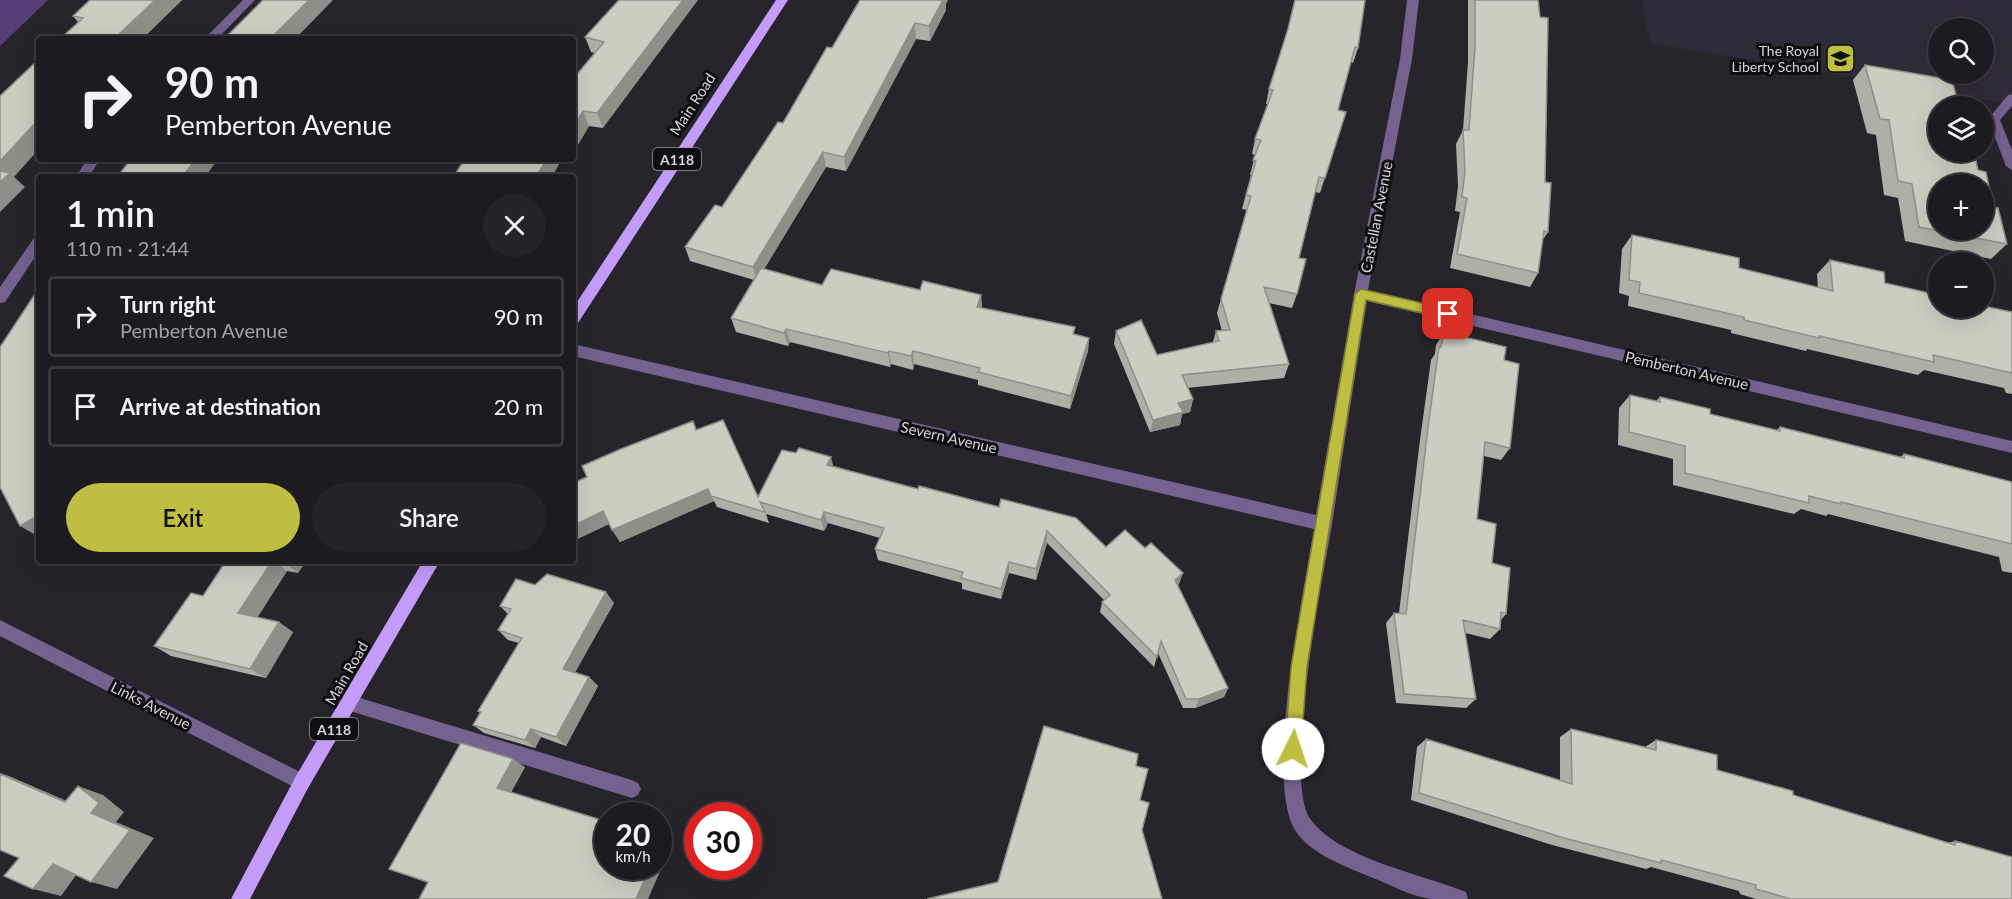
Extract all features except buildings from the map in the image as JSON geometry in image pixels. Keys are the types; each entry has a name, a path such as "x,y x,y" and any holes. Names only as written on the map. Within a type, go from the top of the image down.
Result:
{"main road":[{"name":"Main Road","path":"576,314 782,0"},
{"name":"Main Road","path":"240,899 302,782 430,564"}],"street":[{"path":"213,36 249,0"},
{"name":"Castellan Avenue","path":"1413,0 1406,59 1361,294 1299,667 1293,795 1302,825 1324,845 1357,862 1459,899"},
{"path":"2012,98 1994,119 2012,166"},
{"path":"0,298 36,245"},
{"name":"Pemberton Avenue","path":"1361,294 2012,447"},
{"name":"Severn Avenue","path":"576,351 1324,524"},
{"name":"Links Avenue","path":"0,628 302,782"},
{"path":"350,703 632,789"}],"shaded area":[{"path":"0,0 48,0 0,46"},
{"name":"The Royal Liberty School","path":"1642,0 2012,0 2012,104 1994,101 1994,96 1965,96 1650,43"}],"place":[{"name":"The Royal Liberty School","path":"1840,58"}],"route":[{"path":"1293,749 1299,667 1361,294 1448,314"}]}
